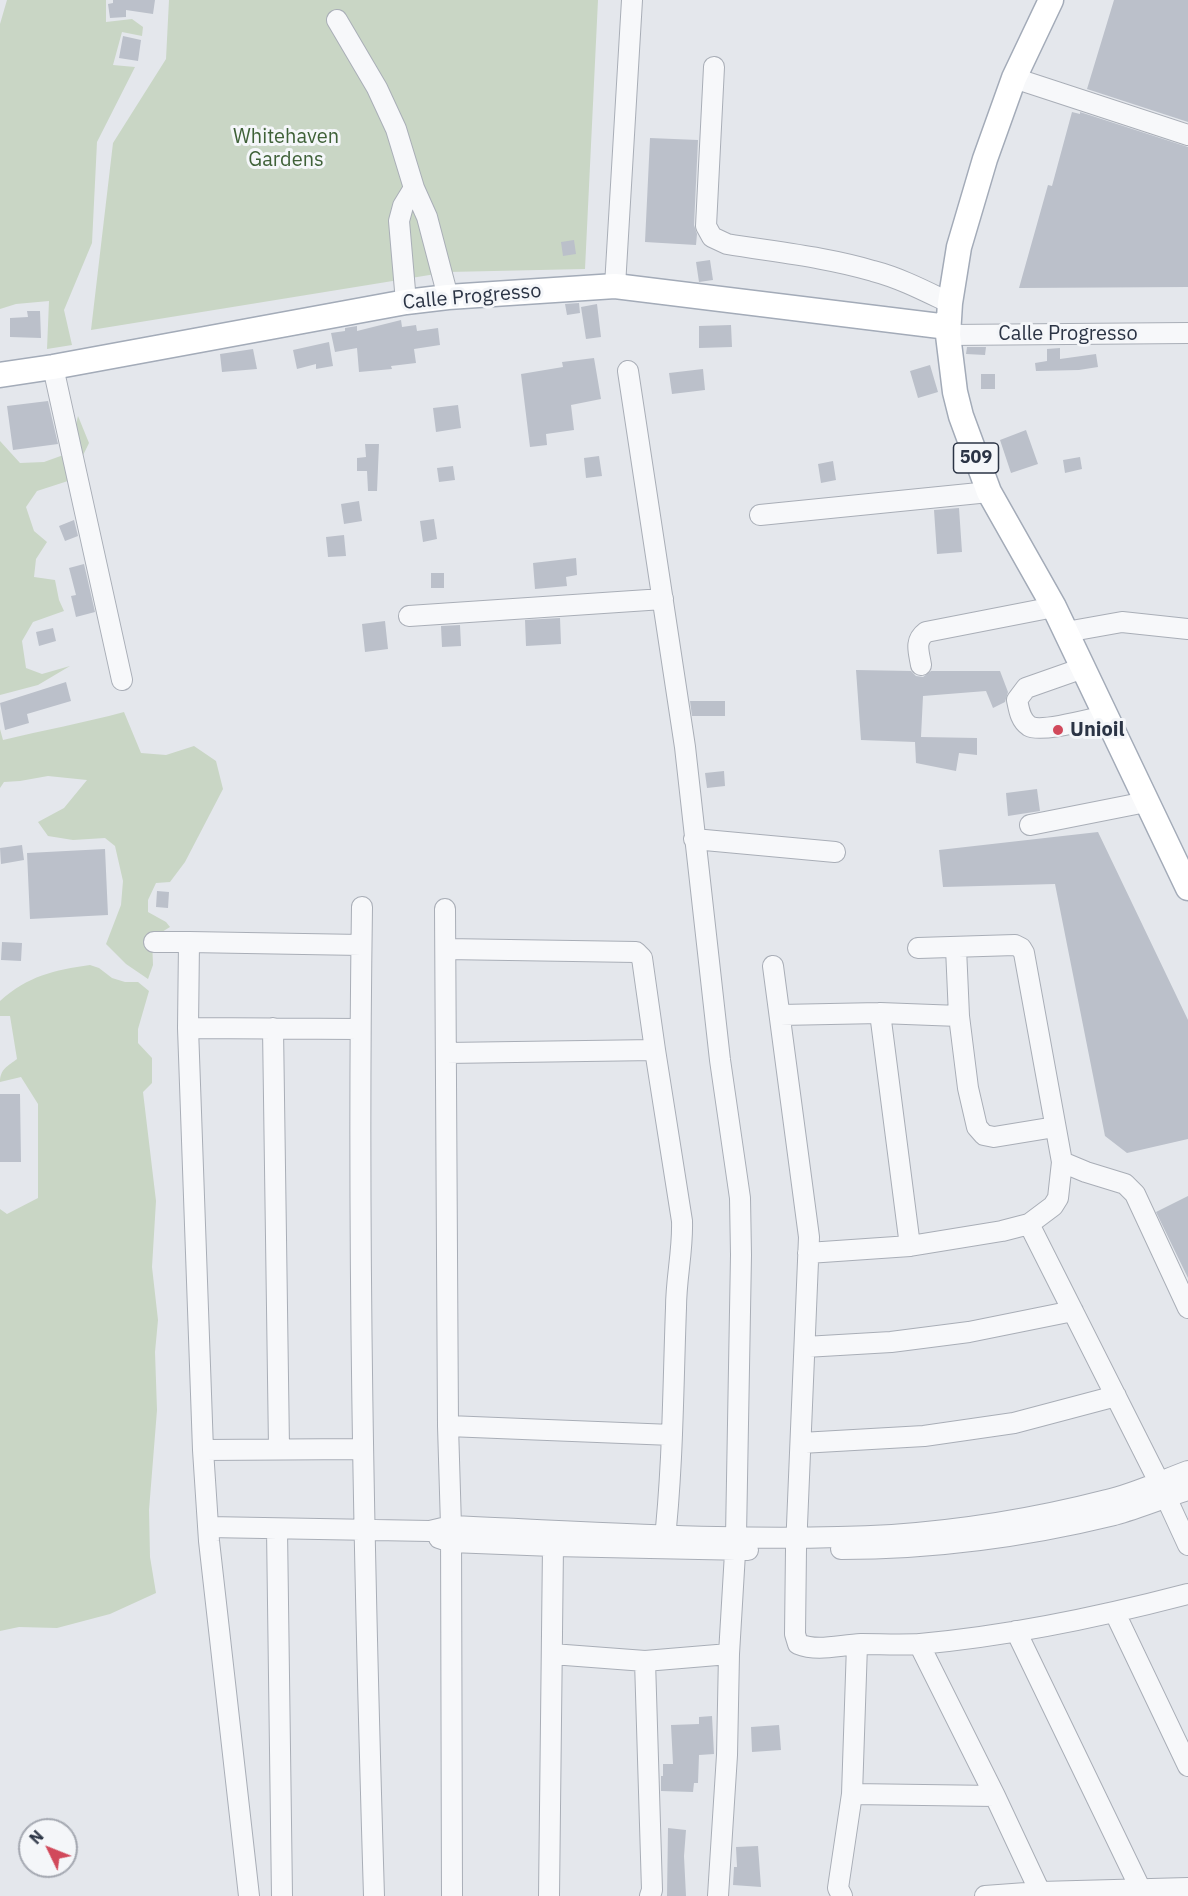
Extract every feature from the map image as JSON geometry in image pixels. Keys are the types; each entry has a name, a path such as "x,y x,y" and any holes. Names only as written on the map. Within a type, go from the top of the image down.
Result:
{"main road":[{"name":"509","path":"1051,0 1014,78 985,159 959,247 949,322 955,392 961,416 989,492 1054,607 1188,888"},
{"name":"Calle Progresso","path":"0,375 406,302 615,286 949,322"}],"street":[{"path":"615,286 632,0"},
{"path":"337,20 377,88 396,129 414,188 427,217 448,297"},
{"path":"714,67 706,226 711,237 726,244 874,271 907,283 949,322"},
{"path":"1014,78 1188,135"},
{"path":"406,302 399,221 403,206 414,188"},
{"name":"Calle Progresso","path":"949,322 1188,333"},
{"path":"53,367 123,680"},
{"path":"628,370 685,747 720,1060 740,1197 741,1255 735,1543 729,1654 727,1755 718,1896"},
{"path":"760,515 989,492"},
{"path":"409,616 663,599"},
{"path":"921,665 917,642 926,632 1054,607"},
{"path":"1066,632 1122,622 1188,629"},
{"path":"1083,669 1026,688 1017,700 1020,716 1029,726 1041,728 1105,716"},
{"path":"1030,825 1146,802"},
{"path":"694,839 835,852"},
{"path":"362,907 360,1029 363,1449 374,1896"},
{"path":"445,909 452,1896"},
{"path":"154,942 361,945"},
{"path":"189,942 188,1028 203,1450 208,1527 249,1896"},
{"path":"808,1253 910,1246 1002,1231 1029,1224 1053,1206 1059,1198 1062,1162 1024,953 1015,945 918,948"},
{"path":"956,948 959,1016 968,1088 977,1126 984,1135 994,1137 1055,1127"},
{"path":"446,949 636,952 642,958 682,1221 682,1255 676,1294 672,1435 665,1541"},
{"path":"773,966 809,1237 797,1543 795,1634 798,1644 825,1648 919,1644 1016,1631 1116,1613 1188,1594"},
{"path":"780,1015 879,1013 959,1016"},
{"path":"879,1013 910,1246"},
{"path":"188,1028 360,1029"},
{"path":"273,1028 279,1448"},
{"path":"446,1053 655,1050"},
{"path":"1062,1162 1125,1184 1135,1194 1188,1308"},
{"path":"1029,1224 1188,1545"},
{"path":"805,1347 891,1342 958,1334 1073,1311"},
{"path":"801,1443 924,1436 1014,1423 1116,1396"},
{"path":"448,1426 672,1435"},
{"path":"203,1450 363,1449"},
{"path":"1162,1490 1188,1471"},
{"path":"451,1534 797,1543 990,1525 1162,1490 1188,1490"},
{"path":"208,1527 430,1531 553,1546 665,1541"},
{"path":"277,1529 282,1896"},
{"path":"549,1896 553,1546"},
{"path":"1116,1613 1188,1766"},
{"path":"1016,1631 1141,1890"},
{"path":"919,1644 1040,1892"},
{"path":"842,1896 838,1888 852,1794 857,1645"},
{"path":"552,1654 645,1661 729,1654"},
{"path":"645,1661 652,1890 650,1896"},
{"path":"852,1794 995,1796"},
{"path":"985,1896 1040,1892 1188,1888"}],"green space":[{"path":"7,0 106,0 106,22 132,19 143,27 142,36 122,32 113,65 135,67 97,142 92,243 64,310 72,345 47,349 49,301 16,304 0,309 0,24"},
{"name":"Whitehaven Gardens","path":"169,0 598,0 585,269 448,272 91,330 113,143 166,59"},
{"path":"78,416 89,443 71,480 37,491 26,507 34,531 47,542 36,559 34,577 55,580 64,611 33,622 22,641 26,668 42,674 70,666 38,685 0,695 0,441 20,463 44,462 69,453"},
{"path":"124,712 141,753 166,755 194,746 216,761 223,789 185,862 170,882 156,883 148,900 148,912 166,922 170,927 152,938 153,965 148,979 126,964 106,944 121,905 123,881 115,846 105,838 73,840 48,836 38,822 64,808 87,780 48,776 4,782 0,788 0,729 3,740"},
{"path":"90,965 99,968 112,978 125,982 138,982 149,991 138,1029 138,1043 152,1058 152,1083 143,1092 156,1201 152,1267 158,1320 155,1352 157,1410 149,1510 150,1557 156,1593 110,1614 57,1628 19,1627 0,1631 0,1209 7,1214 38,1198 38,1104 21,1077 0,1082 3,1071 17,1059 10,1016 0,1016 0,1001 10,992 31,980 65,969"}],"building":[{"path":"113,0 155,0 153,14 126,10 126,17 110,18 108,4 113,3"},
{"path":"1114,0 1188,0 1188,122 1087,89"},
{"path":"123,36 141,40 138,61 119,58"},
{"path":"1072,112 1080,114 1080,112 1188,147 1188,287 1019,288 1048,185 1052,186"},
{"path":"650,138 698,140 694,225 697,234 696,245 645,242"},
{"path":"574,240 576,254 563,256 561,242"},
{"path":"710,260 713,280 699,282 696,262"},
{"path":"579,303 580,313 567,315 565,304"},
{"path":"597,304 601,337 586,339 581,307"},
{"path":"27,311 40,311 41,338 10,337 10,318 28,317"},
{"path":"401,320 402,327 416,325 417,331 438,328 440,345 414,349 416,363 391,366 392,369 359,372 357,348 335,352 331,333 357,326 357,331"},
{"path":"731,325 732,347 699,348 699,326"},
{"path":"329,342 333,366 316,369 316,364 297,369 293,350"},
{"path":"967,347 986,347 985,355 966,354"},
{"path":"1060,348 1060,359 1096,354 1098,367 1036,371 1035,363 1047,361 1047,349"},
{"path":"253,349 257,369 222,372 220,354"},
{"path":"594,358 601,399 571,405 574,430 546,434 547,445 530,447 521,374 563,367 562,362"},
{"path":"930,365 938,392 918,398 910,371"},
{"path":"703,369 705,390 672,394 669,373"},
{"path":"981,374 995,374 995,389 981,389"},
{"path":"48,401 58,444 13,450 7,406"},
{"path":"458,405 461,428 436,432 433,408"},
{"path":"1026,430 1038,464 1011,473 1000,440"},
{"path":"365,444 379,444 377,491 368,491 367,471 357,471 357,458 366,457"},
{"path":"599,456 602,476 586,478 584,458"},
{"path":"1080,457 1082,469 1065,473 1063,460"},
{"path":"833,461 836,480 821,483 818,464"},
{"path":"453,466 455,480 439,482 437,468"},
{"path":"359,501 362,521 344,524 341,504"},
{"path":"959,508 962,552 937,554 934,510"},
{"path":"434,519 437,539 423,542 420,521"},
{"path":"74,520 78,536 65,541 59,526"},
{"path":"344,535 346,556 328,557 326,537"},
{"path":"576,558 577,575 566,577 567,586 535,589 533,563"},
{"path":"84,564 95,612 76,617 71,596 76,595 69,568"},
{"path":"431,573 444,573 444,588 431,588"},
{"path":"560,618 561,644 526,646 525,620"},
{"path":"385,621 388,649 365,652 362,624"},
{"path":"460,625 461,646 442,647 441,626"},
{"path":"53,628 56,641 39,646 36,632"},
{"path":"856,670 911,671 916,676 923,677 931,671 1000,671 1008,692 1005,702 993,708 986,691 923,696 921,737 977,738 977,755 959,753 956,771 916,763 915,742 861,740"},
{"path":"66,682 71,701 27,714 29,723 5,730 0,703"},
{"path":"690,701 725,701 725,716 692,716"},
{"path":"724,771 725,786 707,788 705,773"},
{"path":"1037,789 1040,811 1008,816 1006,793"},
{"path":"1098,832 1188,1020 1188,1139 1127,1153 1105,1136 1055,884 943,887 939,850"},
{"path":"22,845 24,860 1,864 0,848"},
{"path":"105,849 108,915 30,919 27,853"},
{"path":"157,891 169,892 168,908 156,907"},
{"path":"2,942 22,943 21,961 1,960"},
{"path":"0,1094 20,1094 21,1162 0,1162"},
{"path":"1188,1196 1188,1278 1156,1212"},
{"path":"712,1716 714,1754 699,1755 698,1783 694,1783 693,1792 661,1791 663,1764 673,1764 671,1725 699,1724 699,1717"},
{"path":"779,1725 781,1750 752,1752 751,1727"},
{"path":"668,1828 686,1830 684,1856 686,1896 667,1896"},
{"path":"758,1846 761,1887 733,1885 734,1867 737,1867 736,1847"}],"place":[{"name":"Unioil","path":"1058,730"}]}
